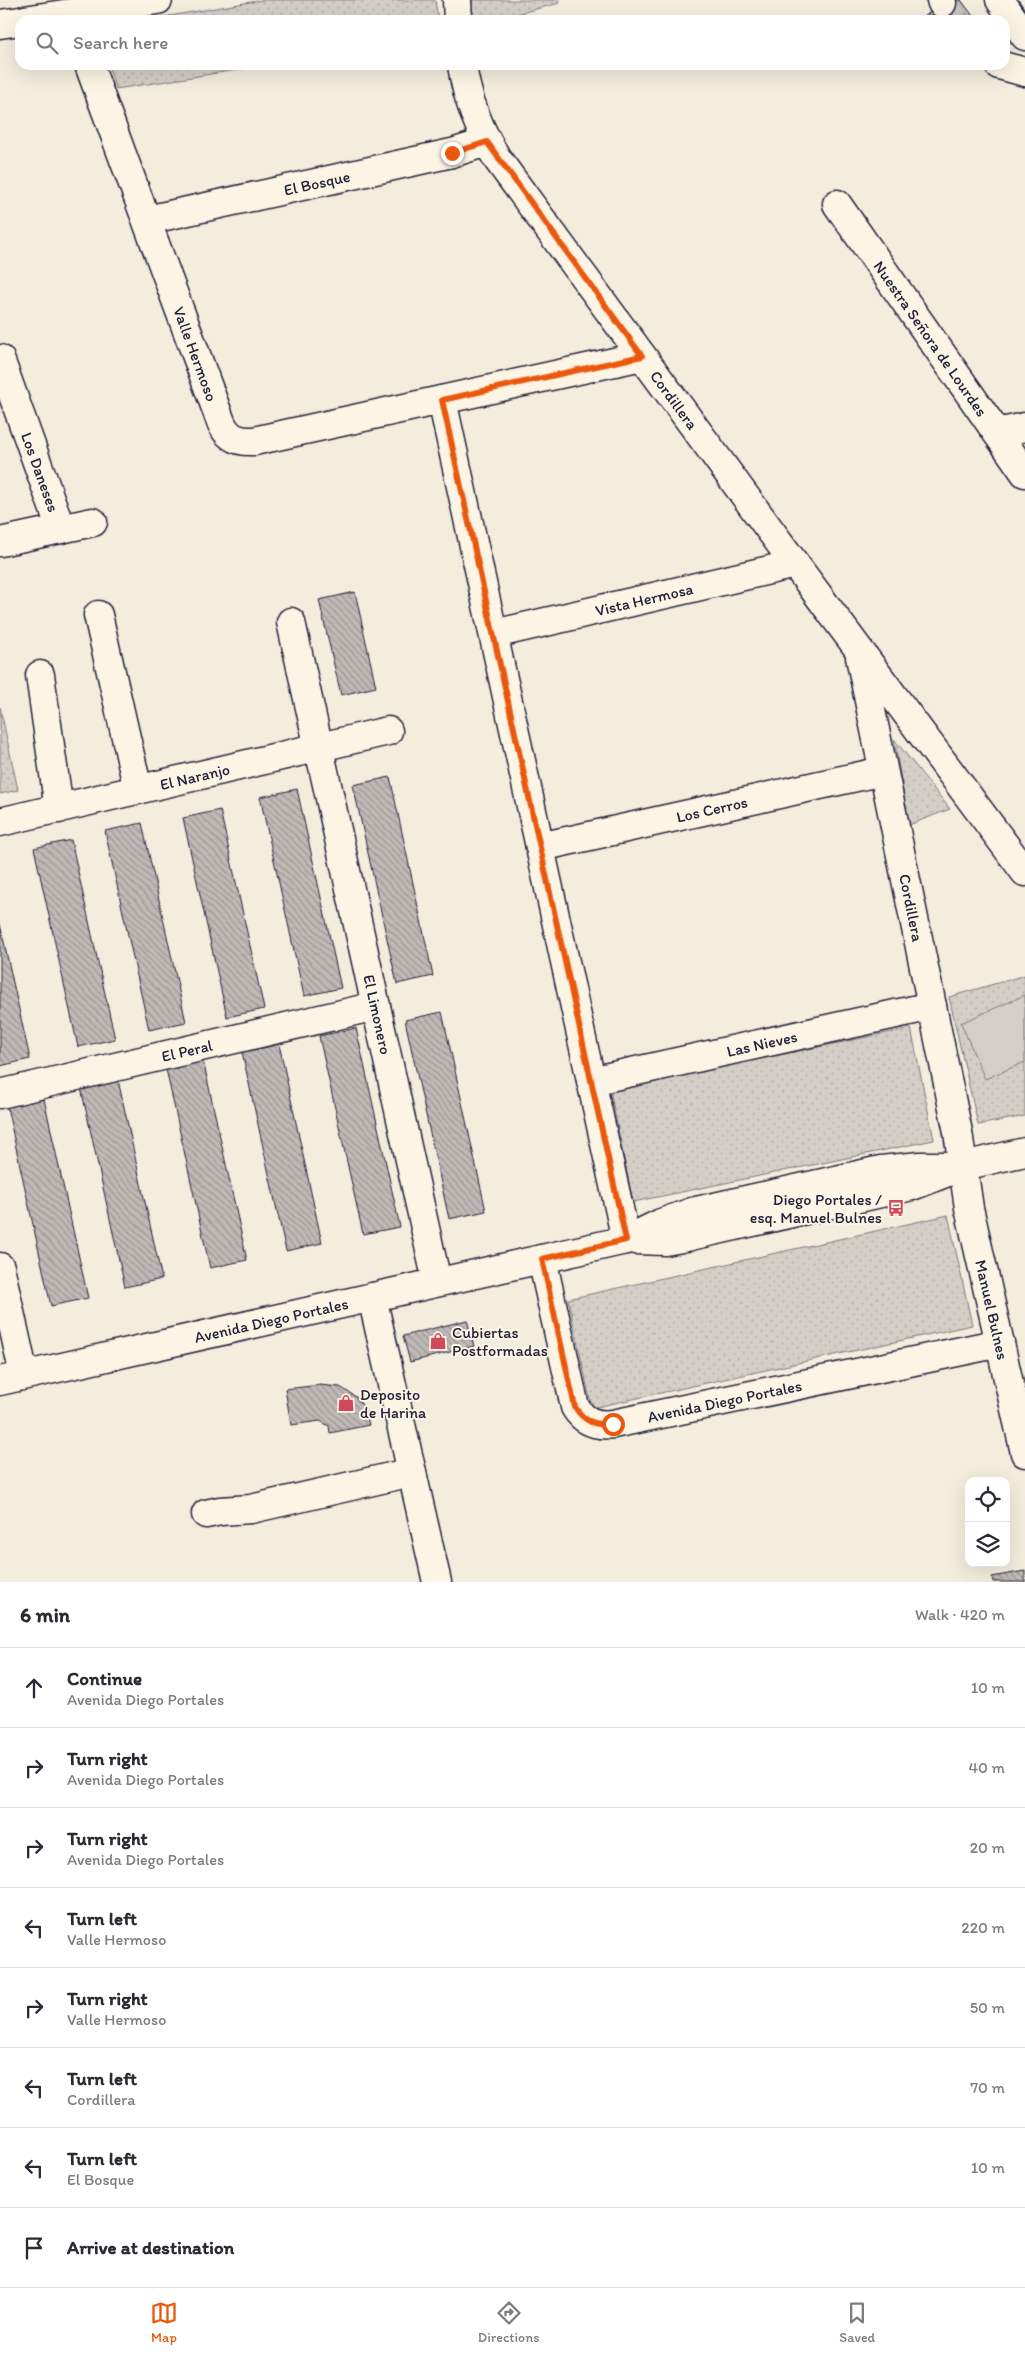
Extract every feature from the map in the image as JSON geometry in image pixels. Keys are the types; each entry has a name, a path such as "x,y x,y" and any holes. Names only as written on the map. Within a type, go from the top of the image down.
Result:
{"street":[{"path":"80,15 129,2 158,0"},
{"path":"457,0 458,15"},
{"path":"1000,0 1025,36"},
{"path":"0,24 15,22"},
{"path":"1010,68 1025,72"},
{"name":"Valle Hermoso","path":"91,70 221,422 234,438 254,441 642,356"},
{"name":"Cordillera","path":"463,70 470,104 487,142 858,650 1025,872"},
{"name":"El Bosque","path":"146,220 452,153 487,142"},
{"name":"Nuestra Señora de Lourdes","path":"837,204 1025,473"},
{"name":"Los Daneses","path":"0,359 61,529"},
{"path":"442,400 626,1240"},
{"path":"997,433 1025,427"},
{"path":"0,542 92,522"},
{"name":"Vista Hermosa","path":"494,634 795,564"},
{"path":"98,615 138,790"},
{"name":"El Limonero","path":"291,622 437,1282"},
{"name":"Cordillera","path":"858,650 958,1132 963,1166"},
{"path":"40,675 59,808"},
{"name":"El Naranjo","path":"0,822 388,730"},
{"name":"Los Cerros","path":"540,847 883,771"},
{"name":"El Peral","path":"0,1094 376,1006"},
{"name":"Las Nieves","path":"591,1081 932,1006"},
{"name":"Avenida Diego Portales","path":"12,1378 626,1240 662,1223 692,1212 872,1172 920,1166 963,1166 1025,1152"},
{"name":"Manuel Bulnes","path":"963,1166 969,1208 1025,1454"},
{"name":"Avenida Diego Portales","path":"542,1259 575,1407 580,1414 595,1424 613,1424 1000,1343"},
{"path":"0,1267 12,1378"},
{"path":"372,1297 437,1582"},
{"path":"206,1514 251,1509 412,1472"}],"shaded area":[{"path":"262,0 435,0 437,15 175,15"},
{"path":"470,0 559,0 560,3 512,15 474,15"},
{"path":"110,70 236,70 116,89"},
{"path":"0,707 18,790 0,794"},
{"path":"894,739 950,809 909,825"},
{"path":"1025,975 1025,1116 978,1125 949,997"},
{"path":"1025,995 1025,1062 985,1079 961,1023"},
{"path":"911,1028 934,1140 633,1202 610,1090"},
{"path":"948,1215 972,1325 592,1408 568,1299"}],"building":[{"path":"945,0 961,0 972,15 926,15"},
{"path":"355,592 376,687 341,695 319,600"},
{"path":"390,777 433,976 397,984 353,785"},
{"path":"297,789 341,988 304,996 260,797"},
{"path":"220,810 264,1009 227,1017 183,818"},
{"path":"142,823 186,1022 149,1030 105,831"},
{"path":"71,840 115,1039 78,1047 34,848"},
{"path":"0,924 30,1059 0,1066"},
{"path":"442,1012 486,1211 449,1219 405,1020"},
{"path":"356,1028 400,1227 363,1234 319,1036"},
{"path":"279,1044 322,1243 286,1251 242,1052"},
{"path":"203,1060 247,1260 210,1268 166,1069"},
{"path":"118,1080 162,1279 125,1287 81,1088"},
{"path":"44,1099 88,1298 51,1306 7,1107"},
{"name":"Cubiertas Postformadas","path":"467,1320 474,1346 410,1362 403,1336"},
{"path":"320,1385 340,1387 356,1397 365,1409 369,1425 330,1433 329,1426 320,1421 291,1425 285,1389"},
{"path":"1025,1571 1025,1582 993,1582 992,1577"}],"tunnel":[{"path":"942,3 950,15"}],"place":[{"name":"Diego Portales / esq. Manuel Bulnes","path":"896,1208"},
{"name":"Cubiertas Postformadas","path":"438,1341"},
{"name":"Deposito de Harina","path":"346,1403"}],"route":[{"path":"452,153 487,142 498,160 642,356 442,400 626,1240 542,1259 575,1407 587,1420 595,1424 613,1424"}]}
